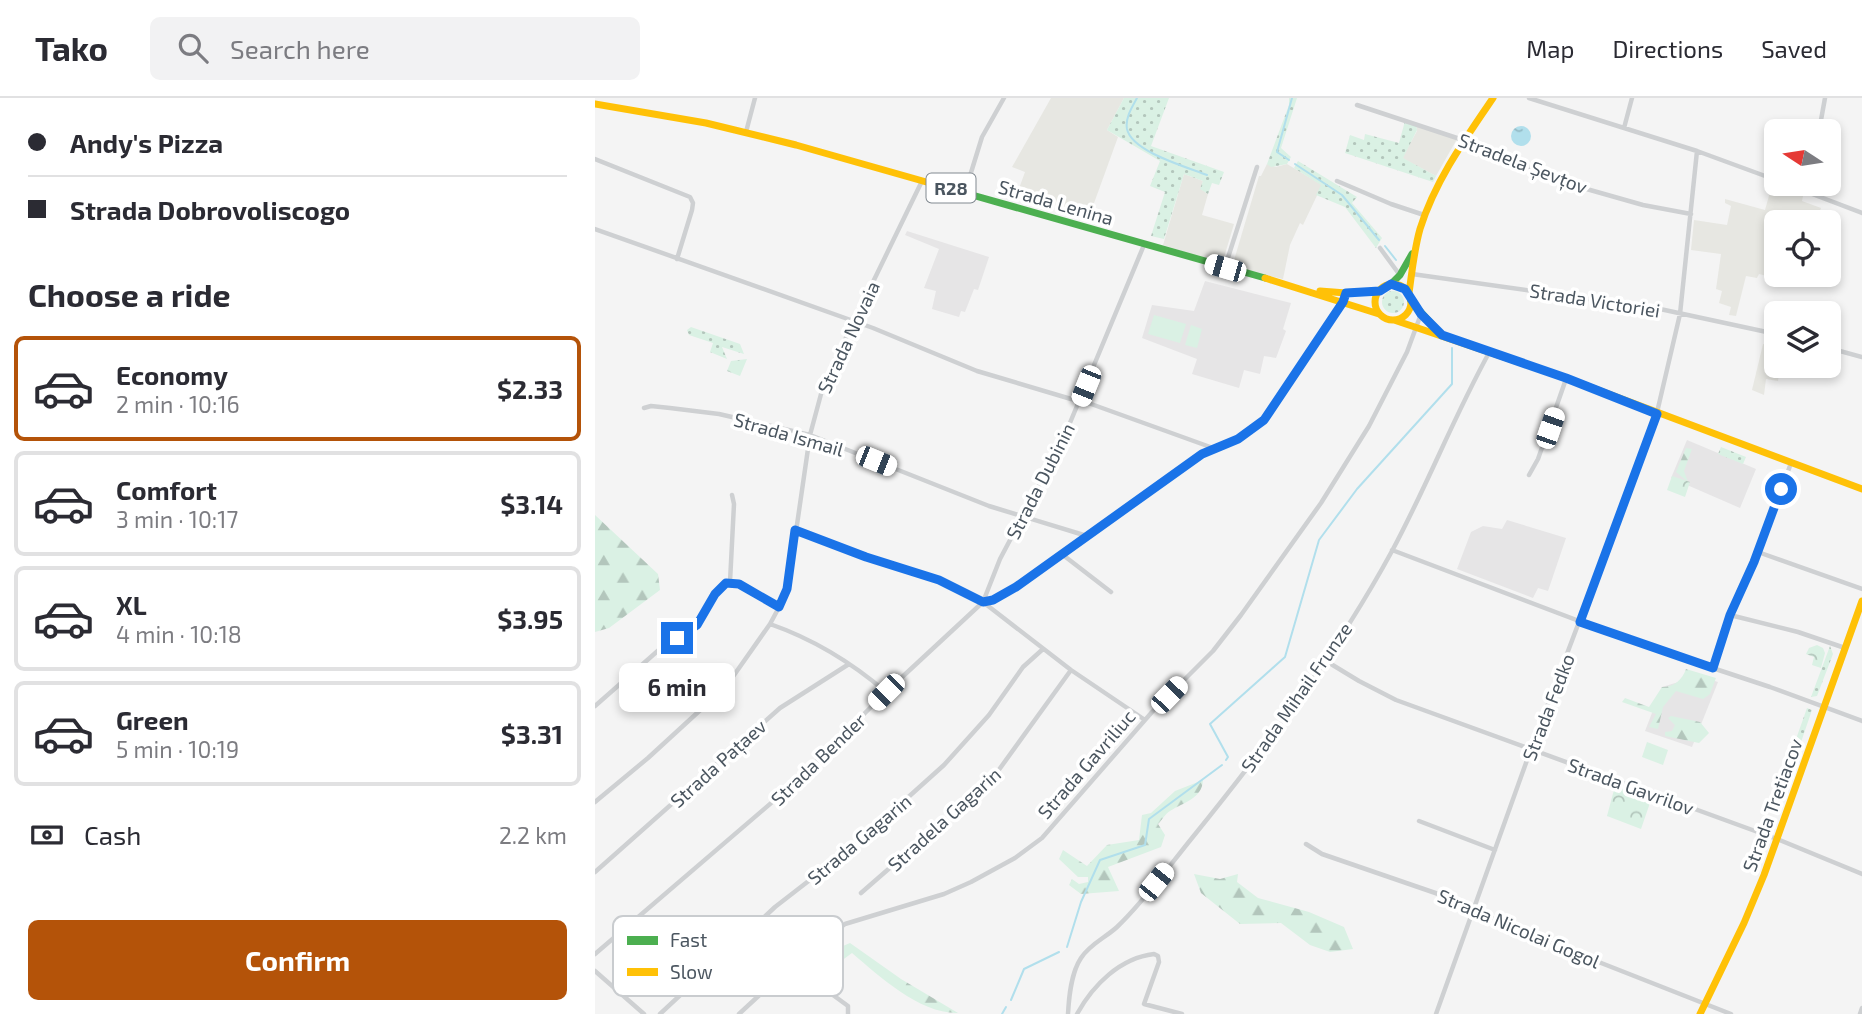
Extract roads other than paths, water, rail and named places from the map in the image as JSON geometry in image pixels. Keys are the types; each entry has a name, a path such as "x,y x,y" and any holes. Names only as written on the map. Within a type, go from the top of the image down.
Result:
{"main road":[{"path":"1391,284 1400,275 1415,247 1425,215 1445,174 1493,98"},
{"name":"Strada Lenina","path":"595,104 675,117 745,133 965,192 1303,289"},
{"path":"1394,320 1408,312 1415,247"},
{"path":"1391,284 1401,286 1421,314 1442,335"},
{"name":"R28","path":"1303,289 1346,293 1380,291 1391,284"},
{"name":"R28","path":"1303,289 1394,320"},
{"path":"1380,291 1375,302 1380,314"},
{"path":"1394,320 1566,378 1862,489"},
{"name":"Strada Tretiacov","path":"1700,1014 1744,923 1777,839 1862,601"}],"street":[{"path":"745,133 755,98"},
{"path":"965,192 982,137 1004,98"},
{"path":"1529,98 1697,151 1764,176"},
{"path":"1624,128 1632,98"},
{"path":"1821,119 1825,98"},
{"name":"Stradela Șevțov","path":"1357,105 1466,141 1576,186 1691,214"},
{"name":"Strada Fedko","path":"1436,1014 1531,749 1657,414 1681,314 1697,151"},
{"path":"595,159 691,197 692,210 677,259"},
{"path":"1225,268 1257,167"},
{"name":"Strada Novaia","path":"595,802 720,692 779,607 787,589 810,435 824,383 923,181"},
{"path":"1337,181 1425,215"},
{"path":"1817,196 1862,213"},
{"path":"595,229 853,321 977,371 1080,400 1214,449"},
{"name":"Strada Dubinin","path":"983,602 1000,559 1062,442 1144,244"},
{"path":"1380,248 1400,275"},
{"name":"Strada Victoriei","path":"1412,274 1681,314 1764,331"},
{"name":"Strada Bender","path":"639,916 822,757 886,692 983,602 999,597 1063,555 1192,461 1238,439 1264,420 1343,302 1346,293"},
{"name":"Strada Gavriliuc","path":"843,926 944,894 1015,858 1042,838 1145,720 1223,639 1321,503 1369,426 1407,352 1421,314"},
{"name":"Strada Mihail Frunze","path":"1068,1014 1076,965 1083,955 1116,928 1184,848 1283,721 1325,661 1392,550 1491,351"},
{"path":"1841,352 1862,358"},
{"path":"1529,475 1538,459 1566,378"},
{"name":"Strada Ismail","path":"644,408 651,406 711,413 810,435 1021,517 1088,536"},
{"path":"1713,668 1730,615 1758,552 1791,463"},
{"path":"730,582 734,504 732,495"},
{"path":"795,530 866,557 939,580 983,602 1071,670 1145,720"},
{"path":"1392,550 1580,622 1862,721"},
{"path":"1758,552 1862,589"},
{"path":"1063,555 1111,592"},
{"path":"595,706 661,648 694,628 715,594 726,583 739,584 779,607"},
{"path":"1730,615 1798,632 1845,648"},
{"path":"769,624 812,641 886,692"},
{"name":"Strada Gagarin","path":"765,916 855,845 944,765 989,715 1010,683 1043,649"},
{"name":"Strada Gavrilov","path":"1325,661 1396,700 1777,839 1862,874"},
{"name":"Strada Pațaev","path":"595,873 780,708 849,664"},
{"name":"Stradela Gagarin","path":"861,893 993,778 1071,670"},
{"path":"1419,821 1495,850"},
{"name":"Strada Nicolai Gogol","path":"1306,844 1322,854 1475,909 1530,935 1731,1014"},
{"name":"Strada Bender","path":"595,954 613,939"},
{"path":"1077,1014 1096,986 1117,969 1140,957 1156,955 1159,959 1158,966 1144,1004 1182,1014"},
{"path":"595,971 613,987"},
{"path":"623,996 644,1014"},
{"name":"Strada Gagarin","path":"660,1014 679,996"},
{"name":"Strada Gavriliuc","path":"739,1014 758,996"},
{"path":"834,996 848,1006 848,1014"},
{"path":"1860,1014 1862,1008"}],"water":[{"path":"1521,126 1528,129 1531,136 1528,143 1521,146 1514,143 1511,136 1514,129"}],"waterway":[{"path":"1137,98 1127,121 1131,137 1149,152 1207,175"},
{"path":"1289,160 1277,152 1292,98"},
{"path":"1295,164 1342,195 1379,240"},
{"path":"1385,246 1396,260"},
{"path":"1226,760 1228,757 1210,724 1285,657 1319,540 1357,489 1452,384 1452,348"},
{"path":"1067,947 1081,902 1100,860 1145,845 1149,819 1222,765"},
{"path":"1011,1000 1024,969 1059,952"},
{"path":"1002,1014 1006,1007"}]}
